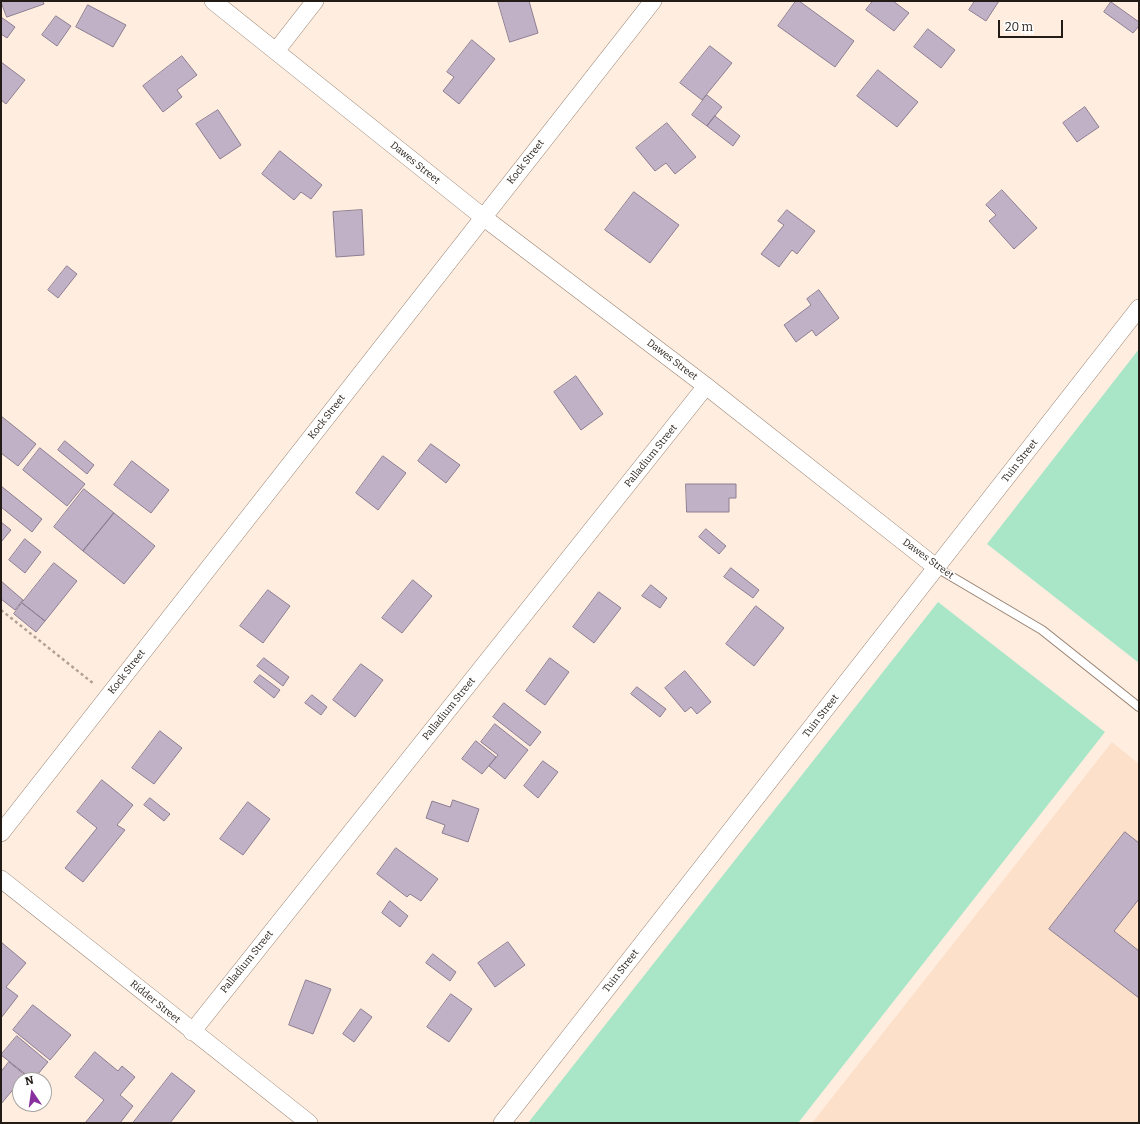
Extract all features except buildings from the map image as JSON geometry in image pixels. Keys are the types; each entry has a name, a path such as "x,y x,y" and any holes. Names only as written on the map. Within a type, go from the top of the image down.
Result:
{"street":[{"name":"Dawes Street","path":"213,1 483,217 706,386 937,568"},
{"path":"276,51 315,1"},
{"name":"Kock Street","path":"1,833 653,1"},
{"name":"Tuin Street","path":"507,1120 1139,308"},
{"name":"Palladium Street","path":"192,1032 706,386"},
{"name":"Ridder Street","path":"1,879 192,1032 309,1123"}],"lane":[{"name":"Dawes Street","path":"937,568 1042,630 1139,708"}],"path":[{"path":"1,610 108,696"}],"shaded area":[{"path":"1112,742 1139,764 1139,1123 812,1123"}],"green space":[{"path":"1139,349 1139,663 987,544"},
{"path":"938,602 1105,732 798,1123 528,1123"}]}
